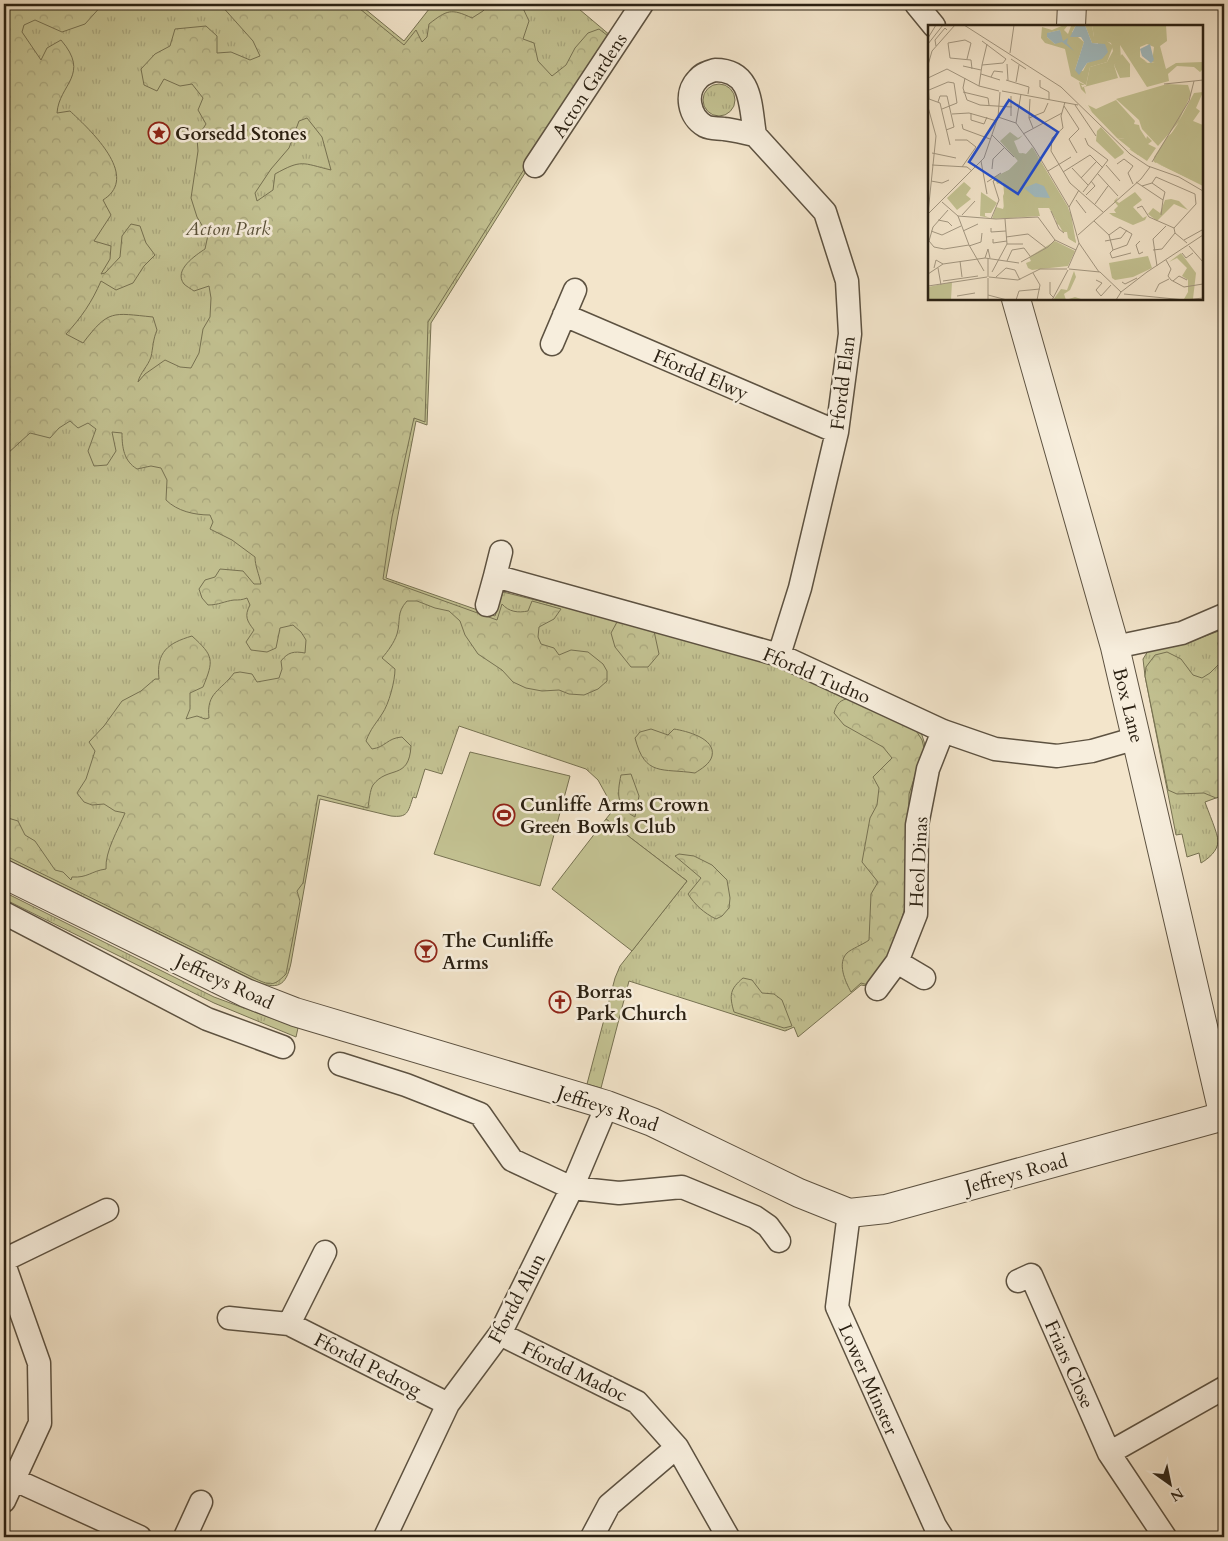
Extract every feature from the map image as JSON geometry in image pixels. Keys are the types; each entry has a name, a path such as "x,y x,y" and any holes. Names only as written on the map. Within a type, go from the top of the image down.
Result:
{"street":[{"name":"Acton Gardens","path":"536,166 642,4"},
{"path":"916,4 933,25"},
{"path":"1071,25 1072,4"},
{"path":"714,70 725,70 733,73 745,85 755,135 724,129 714,129 705,126 697,120 692,112 690,102 690,94 697,80 705,73 714,70"},
{"path":"724,129 734,126 742,120 747,111 749,101"},
{"name":"Ffordd Elan","path":"755,135 825,212 847,281 850,334 837,432 800,588 780,655"},
{"path":"552,344 575,290"},
{"name":"Box Lane","path":"1016,300 1115,647 1216,1045 1224,1116"},
{"name":"Ffordd Elwy","path":"564,315 837,432"},
{"path":"487,605 501,552"},
{"name":"Ffordd Tudno","path":"495,576 780,655 943,731 995,749 1057,756 1092,751 1138,738"},
{"path":"1115,647 1182,633 1224,614"},
{"name":"Heol Dinas","path":"878,990 897,962 916,914 917,825 928,769 943,731"},
{"name":"Jeffreys Road","path":"4,874 246,993 295,1012 607,1105 652,1122 800,1193 849,1213 886,1209 1224,1116"},
{"name":"Jeffreys Road","path":"4,913 207,1019 283,1047"},
{"path":"897,962 924,978"},
{"path":"340,1064 406,1085 480,1114 512,1160 572,1188 620,1193 682,1187 755,1218 768,1226 779,1241"},
{"name":"Ffordd Alun","path":"385,1537 448,1404 500,1334 572,1188 607,1105"},
{"path":"4,1260 107,1210"},
{"name":"Lower Minster","path":"849,1213 837,1308 942,1537"},
{"path":"289,1324 325,1252"},
{"path":"4,1264 39,1363 40,1423 4,1502"},
{"name":"Friars Close","path":"1031,1274 1109,1453 1165,1537"},
{"name":"Ffordd Pedrog","path":"230,1318 289,1324 448,1404"},
{"name":"Ffordd Madoc","path":"500,1334 637,1402 677,1447 728,1537"},
{"path":"1109,1453 1224,1388"},
{"path":"592,1537 609,1505 677,1447"},
{"path":"15,1480 140,1537"},
{"path":"185,1537 202,1502"}],"green space":[{"name":"Acton Park","path":"4,4 359,4 404,41 433,4 573,4 611,36 431,323 427,425 416,421 386,578 495,616 503,592 688,638 776,664 921,732 926,748 905,914 873,987 861,985 798,1037 794,1027 785,1031 629,981 601,1088 587,1084 615,978 620,966 687,881 606,819 614,809 598,780 586,769 459,726 442,774 425,769 416,798 413,797 404,815 391,816 320,799 291,963 283,982 275,986 255,981 4,858"},
{"path":"4,4 103,4 85,24 62,32 35,20 24,25 22,32 41,60 47,48 61,40 70,52 73,71 59,103 57,113 70,111 96,137 112,160 116,171 116,182 112,192 103,200 111,215 94,241 111,246 110,259 101,274 105,273 120,257 122,236 131,224 140,226 146,243 155,255 144,266 133,283 116,290 101,281 86,309 66,334 83,343 99,324 112,316 153,317 157,330 151,357 138,382 145,374 165,360 180,367 191,368 199,353 203,329 210,317 211,298 209,286 194,291 184,284 181,279 183,268 205,249 208,235 197,217 191,198 198,151 197,138 206,124 198,110 203,98 192,84 180,86 164,79 157,91 144,85 141,69 155,54 170,46 175,29 206,26 217,36 217,53 231,52 250,60 260,56 253,41 220,4 354,4 404,45 416,30 422,42 427,37 429,24 445,13 454,12 472,18 490,4 521,4 529,21 523,39 534,43 538,61 552,76 566,65 575,48 588,33 599,29 608,36 428,322 425,422 414,418 392,517 383,579 497,620 502,604 508,609 517,612 528,611 532,601 561,609 554,619 539,627 538,637 541,644 554,648 559,655 571,650 588,652 603,664 607,671 607,681 598,689 584,695 569,694 559,690 542,691 526,688 513,682 502,670 478,654 465,635 460,621 449,611 417,601 407,601 401,609 396,637 382,658 395,669 391,692 385,710 366,741 372,749 402,737 411,746 409,757 402,768 385,775 373,785 368,808 318,795 303,883 297,891 300,901 286,974 275,983 269,984 256,979 4,855 4,823 8,818 18,821 25,835 35,841 55,870 63,872 71,880 72,877 106,869 110,848 125,813 115,811 104,804 92,805 84,802 77,793 86,779 95,751 89,742 104,726 122,701 141,691 155,679 159,679 160,662 165,650 176,642 192,636 208,654 210,664 207,678 203,687 190,693 190,709 186,719 197,716 205,719 209,718 212,697 234,673 252,674 257,682 279,678 282,669 281,661 292,653 305,653 306,640 293,625 280,628 276,648 267,652 251,650 246,642 254,630 247,618 250,605 247,598 208,605 202,598 199,589 205,580 215,577 220,569 243,571 254,584 261,584 255,557 232,540 210,529 213,522 210,515 186,512 170,504 166,500 167,480 161,468 151,466 137,469 133,466 125,454 122,433 112,432 116,451 107,465 94,466 88,451 96,429 88,423 78,428 70,421 59,428 50,438 30,433 7,454 4,462","holes":["307,118 322,137 331,170 308,164 291,166 275,174 273,190 257,201 255,193 271,169 289,148 299,121"]},
{"path":"719,84 731,88 735,100 731,112 719,116 707,112 703,100 707,88"},
{"path":"617,622 654,631 659,654 648,667 631,667 615,647 611,633"},
{"path":"1224,629 1224,795 1205,802 1215,828 1218,845 1209,857 1201,863 1199,853 1187,857 1182,834 1176,835 1143,659 1148,651 1192,641"},
{"path":"1167,652 1181,659 1193,675 1202,678 1224,659 1224,795 1216,798 1204,793 1177,794 1168,790 1145,676 1146,667 1155,655"},
{"path":"850,698 915,729 922,740 924,748 909,794 907,899 901,922 872,986 861,983 851,992 844,977 842,967 844,957 851,950 869,940 871,894 878,882 862,862 870,818 877,805 879,788 873,777 892,758 883,747 844,725 834,713 839,702"},
{"path":"651,729 668,735 674,729 699,736 709,744 712,750 711,759 695,773 664,770 650,765 639,750 635,738 640,732"},
{"name":"Cunliffe Arms Crown Green Bowls Club","path":"470,752 570,776 540,886 434,854"},
{"path":"631,774 639,796 635,817 624,809 619,799 621,775"},
{"path":"606,819 687,881 632,951 552,889"},
{"path":"679,854 694,856 712,865 727,880 730,898 729,908 722,916 716,919 712,917 700,908 688,894 701,878 675,856"},
{"path":"4,892 214,997 298,1028 296,1037 214,1003 4,899"},
{"path":"743,978 752,980 762,993 774,994 782,1000 792,1026 784,1028 734,1012 731,1001 733,989"}],"place":[{"name":"Gorsedd Stones","path":"159,133"},
{"name":"Cunliffe Arms Crown Green Bowls Club","path":"504,815"},
{"name":"The Cunliffe Arms","path":"426,951"},
{"name":"Borras Park Church","path":"560,1002"}]}
